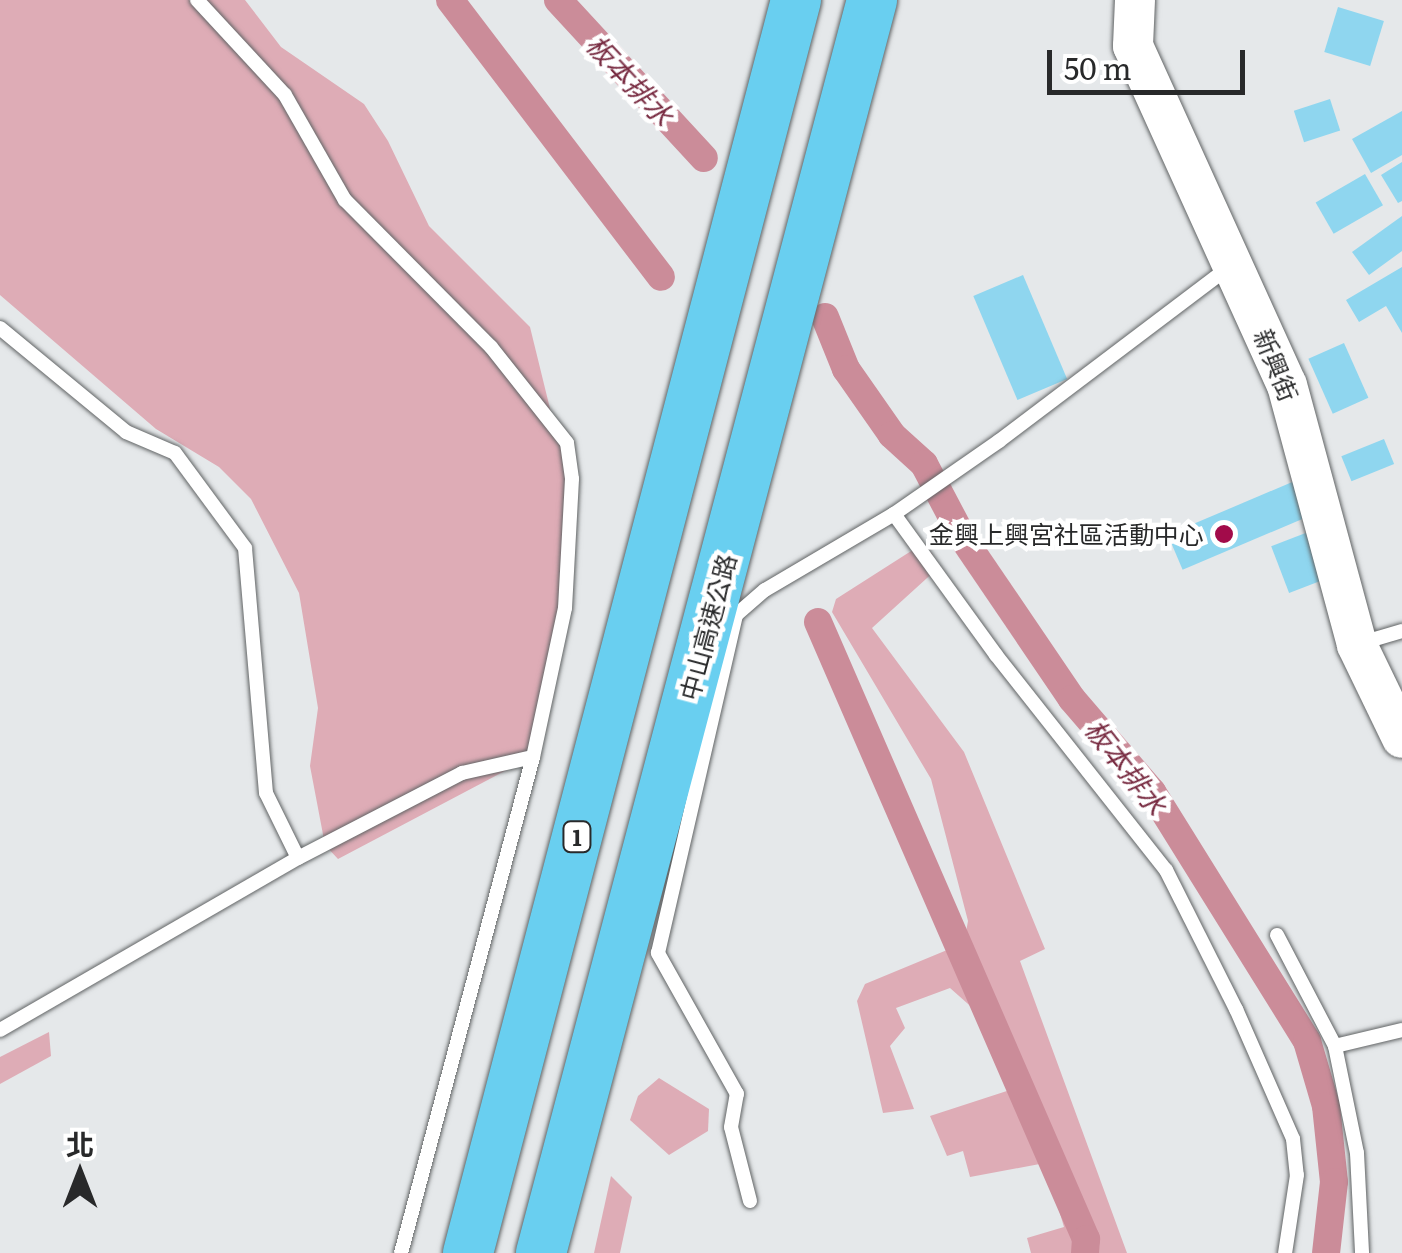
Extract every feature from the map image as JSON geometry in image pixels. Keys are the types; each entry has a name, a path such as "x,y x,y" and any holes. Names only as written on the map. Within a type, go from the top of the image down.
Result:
{"highway":[{"name":"1","path":"468,1253 796,0"},
{"name":"中山高速公路","path":"542,1253 872,0"}],"street":[{"name":"新興街","path":"1135,0 1133,46 1287,385 1357,644 1402,738"}],"lane":[{"path":"197,0 285,95 345,200 491,347 567,443 572,478 565,608 533,757 400,1253"},
{"path":"750,1200 730,1126 738,1094 658,953 736,615 765,590 894,514 1000,441 1234,263"},
{"path":"0,328 126,432 174,453 245,548 266,793 298,858"},
{"path":"894,514 996,655 1166,870 1236,1009 1293,1139 1297,1175 1285,1253"},
{"path":"1357,644 1402,630"},
{"path":"0,1030 298,858 462,773 533,757"},
{"path":"1277,935 1336,1046 1357,1154 1362,1253"},
{"path":"1336,1046 1402,1030"}],"shaded area":[{"path":"0,0 245,0 281,47 364,104 388,141 429,226 530,327 555,429 566,449 572,565 543,734 520,763 338,859 325,845 310,766 318,708 299,593 251,499 219,467 156,429 0,295"},
{"path":"919,546 932,553 937,569 872,628 964,752 1045,949 1020,961 1127,1253 1031,1253 1027,1238 1064,1227 1045,1163 970,1177 963,1151 947,1156 930,1116 1013,1089 985,1019 950,988 896,1008 905,1028 890,1046 914,1109 883,1113 857,1001 865,984 964,943 968,921 931,779 832,612 836,599"},
{"path":"49,1032 51,1056 0,1084 0,1057"},
{"path":"659,1078 709,1109 708,1131 669,1155 630,1120 638,1096"},
{"path":"611,1176 632,1197 620,1253 594,1253"}],"building":[{"path":"1338,7 1384,21 1370,66 1324,52"},
{"path":"1330,99 1340,130 1304,142 1294,111"},
{"path":"1402,111 1402,155 1371,173 1352,139"},
{"path":"1402,162 1402,201 1398,203 1381,175"},
{"path":"1365,174 1383,205 1334,234 1316,202"},
{"path":"1402,216 1402,251 1369,275 1352,252"},
{"path":"1402,267 1402,333 1386,306 1359,322 1346,300"},
{"path":"1023,275 1067,379 1017,400 973,296"},
{"path":"1344,343 1368,398 1333,414 1308,359"},
{"path":"1384,439 1394,464 1351,481 1341,456"},
{"name":"金興上興宮社區活動中心","path":"1304,477 1319,512 1183,570 1168,535"},
{"path":"1316,529 1334,576 1289,593 1271,546"}],"waterway":[{"path":"450,0 661,277"},
{"name":"板本排水","path":"558,0 704,158"},
{"name":"板本排水","path":"825,317 846,369 892,435 924,464 964,540 1072,699 1152,792 1307,1041 1326,1106 1334,1182 1326,1253"},
{"path":"818,622 1086,1239 1085,1253"}],"place":[{"name":"金興上興宮社區活動中心","path":"1224,534"}]}
